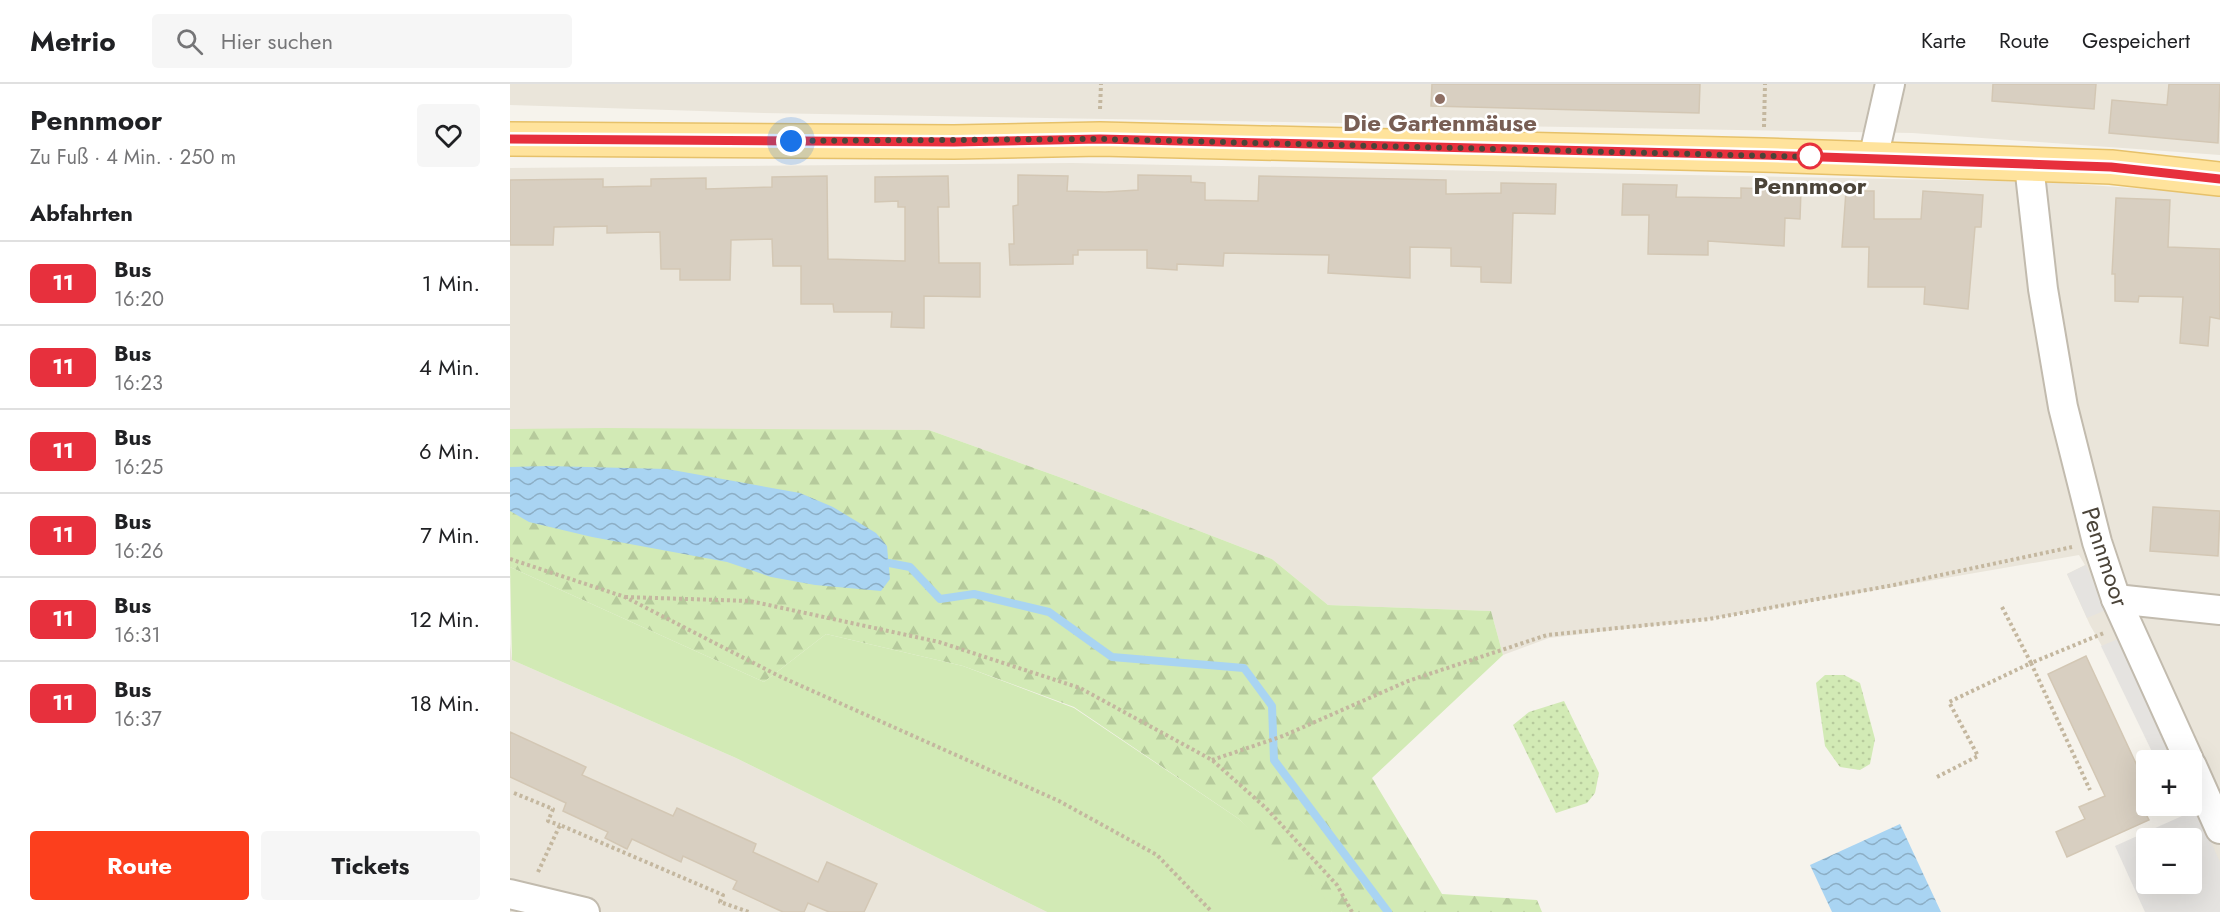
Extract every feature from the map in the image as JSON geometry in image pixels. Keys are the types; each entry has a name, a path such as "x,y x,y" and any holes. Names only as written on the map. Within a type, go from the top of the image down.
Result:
{"main road":[{"path":"510,139 954,142 1100,139 1763,155 2111,167 2220,179"}],"street":[{"path":"1873,159 1890,84"},
{"name":"Pennmoor","path":"2029,165 2043,290 2063,407 2097,542 2121,612 2184,750"},
{"path":"2121,612 2220,610"},
{"path":"2202,788 2220,829"},
{"path":"518,896 585,912"}],"path":[{"path":"1763,155 1765,84"},
{"path":"1212,760 1283,736 1408,681 1547,635 1709,619 1894,585 2097,542"},
{"path":"510,559 625,597 779,676 1059,801 1157,855 1212,912"},
{"path":"625,597 750,601 939,642 1080,688 1212,760 1266,808 1337,885 1352,912"},
{"path":"2002,607 2090,789"},
{"path":"1937,777 1978,756 1949,702 2031,663 2121,612"},
{"path":"514,793 553,809 548,821 723,895 720,902 749,912"},
{"path":"518,896 560,825"}],"shaded area":[{"path":"510,84 2220,84 2220,155 1912,133 764,113 510,105"},
{"path":"1072,163 2045,182 2220,194 2220,866 2197,816 2202,816 2202,750 2160,750 2090,625 2067,574 2085,565 2079,555 1709,619 1549,638 1503,655 1491,611 1328,605 1272,559 1062,478 929,430 510,429 510,168"},
{"path":"2086,565 2106,610 2087,618 2067,574"},
{"path":"2118,639 2169,750 2151,750 2101,646"},
{"path":"510,644 512,660 736,758 1047,912 510,912"},
{"path":"2182,816 2199,816 2220,862 2220,912 2145,912 2137,894 2202,894 2202,828 2155,828"},
{"path":"2136,837 2136,892 2115,846"}],"green space":[{"path":"510,429 929,430 1062,478 1272,559 1328,605 1491,611 1503,655 1372,778 1442,894 1537,900 1542,912 1332,912 1239,819 1074,707 963,666 826,634 764,682 510,567"},
{"path":"510,567 764,682 826,634 963,666 1074,708 1239,819 1323,896 1332,912 1047,912 736,758 512,660"},
{"path":"1825,675 1844,675 1860,683 1875,739 1870,764 1860,770 1840,767 1825,746 1816,683"},
{"path":"1564,701 1599,773 1595,793 1587,803 1556,813 1513,725 1529,712"}],"water":[{"path":"510,467 667,469 800,493 833,507 876,533 887,546 890,579 881,591 815,585 771,577 727,562 592,537 529,522 510,511"},
{"path":"1900,824 1941,912 1832,912 1810,865"}],"building":[{"path":"1432,84 1700,84 1699,113 1431,106"},
{"path":"1993,84 2096,84 2094,109 1992,101"},
{"path":"2169,84 2220,84 2218,143 2109,133 2112,100 2167,105"},
{"path":"1018,175 1068,176 1067,191 1105,192 1138,190 1138,175 1191,176 1191,182 1205,183 1205,200 1258,201 1259,176 1446,180 1446,194 1501,193 1501,183 1556,184 1555,214 1513,213 1511,283 1481,282 1481,267 1451,266 1451,248 1410,247 1410,278 1328,273 1329,255 1224,253 1223,266 1177,264 1177,270 1147,268 1147,250 1078,250 1078,255 1073,255 1073,264 1010,265 1009,244 1014,244 1013,206 1018,205"},
{"path":"827,176 828,259 905,261 905,207 898,207 898,201 875,202 875,177 948,176 949,207 938,207 939,263 980,263 980,297 924,296 924,328 891,327 892,312 834,312 833,304 801,304 801,266 773,266 772,239 731,240 730,280 680,280 680,269 661,269 660,232 607,233 607,226 554,227 553,245 510,245 510,180 603,179 603,187 651,186 651,179 706,178 706,189 772,187 772,177"},
{"path":"1623,184 1677,185 1676,197 1741,198 1741,188 1801,190 1800,219 1785,218 1784,246 1708,241 1708,255 1648,254 1649,215 1622,215"},
{"path":"1846,191 1874,191 1874,219 1921,219 1923,191 1983,195 1981,227 1975,227 1968,309 1924,304 1925,287 1868,287 1869,247 1842,247"},
{"path":"2116,198 2170,200 2168,247 2220,249 2220,319 2210,317 2208,346 2180,343 2183,297 2139,296 2138,302 2115,301 2115,274 2112,274"},
{"path":"2153,507 2220,511 2218,556 2150,551"},
{"path":"2086,656 2136,764 2136,816 2147,816 2149,820 2067,857 2056,832 2085,819 2079,807 2105,796 2048,674"},
{"path":"510,732 586,767 582,775 673,816 677,808 756,844 753,852 818,882 827,862 877,884 864,912 829,912 808,903 804,912 783,912 733,889 737,881 683,856 681,862 632,839 627,849 605,838 608,832 563,811 566,803 510,777"}],"waterway":[{"path":"889,563 910,567 940,599 974,594 1049,612 1112,657 1244,668 1272,706 1274,760 1388,912"}],"bus line":[{"name":"11","path":"510,139 525,141 954,142 1100,139 1421,146 2111,167 2220,179"}],"place":[{"name":"Die Gartenmäuse","path":"1440,99"},
{"name":"Pennmoor","path":"1810,156"}],"route":[{"path":"791,141 954,142 1100,139 1813,157 1810,156"}]}
